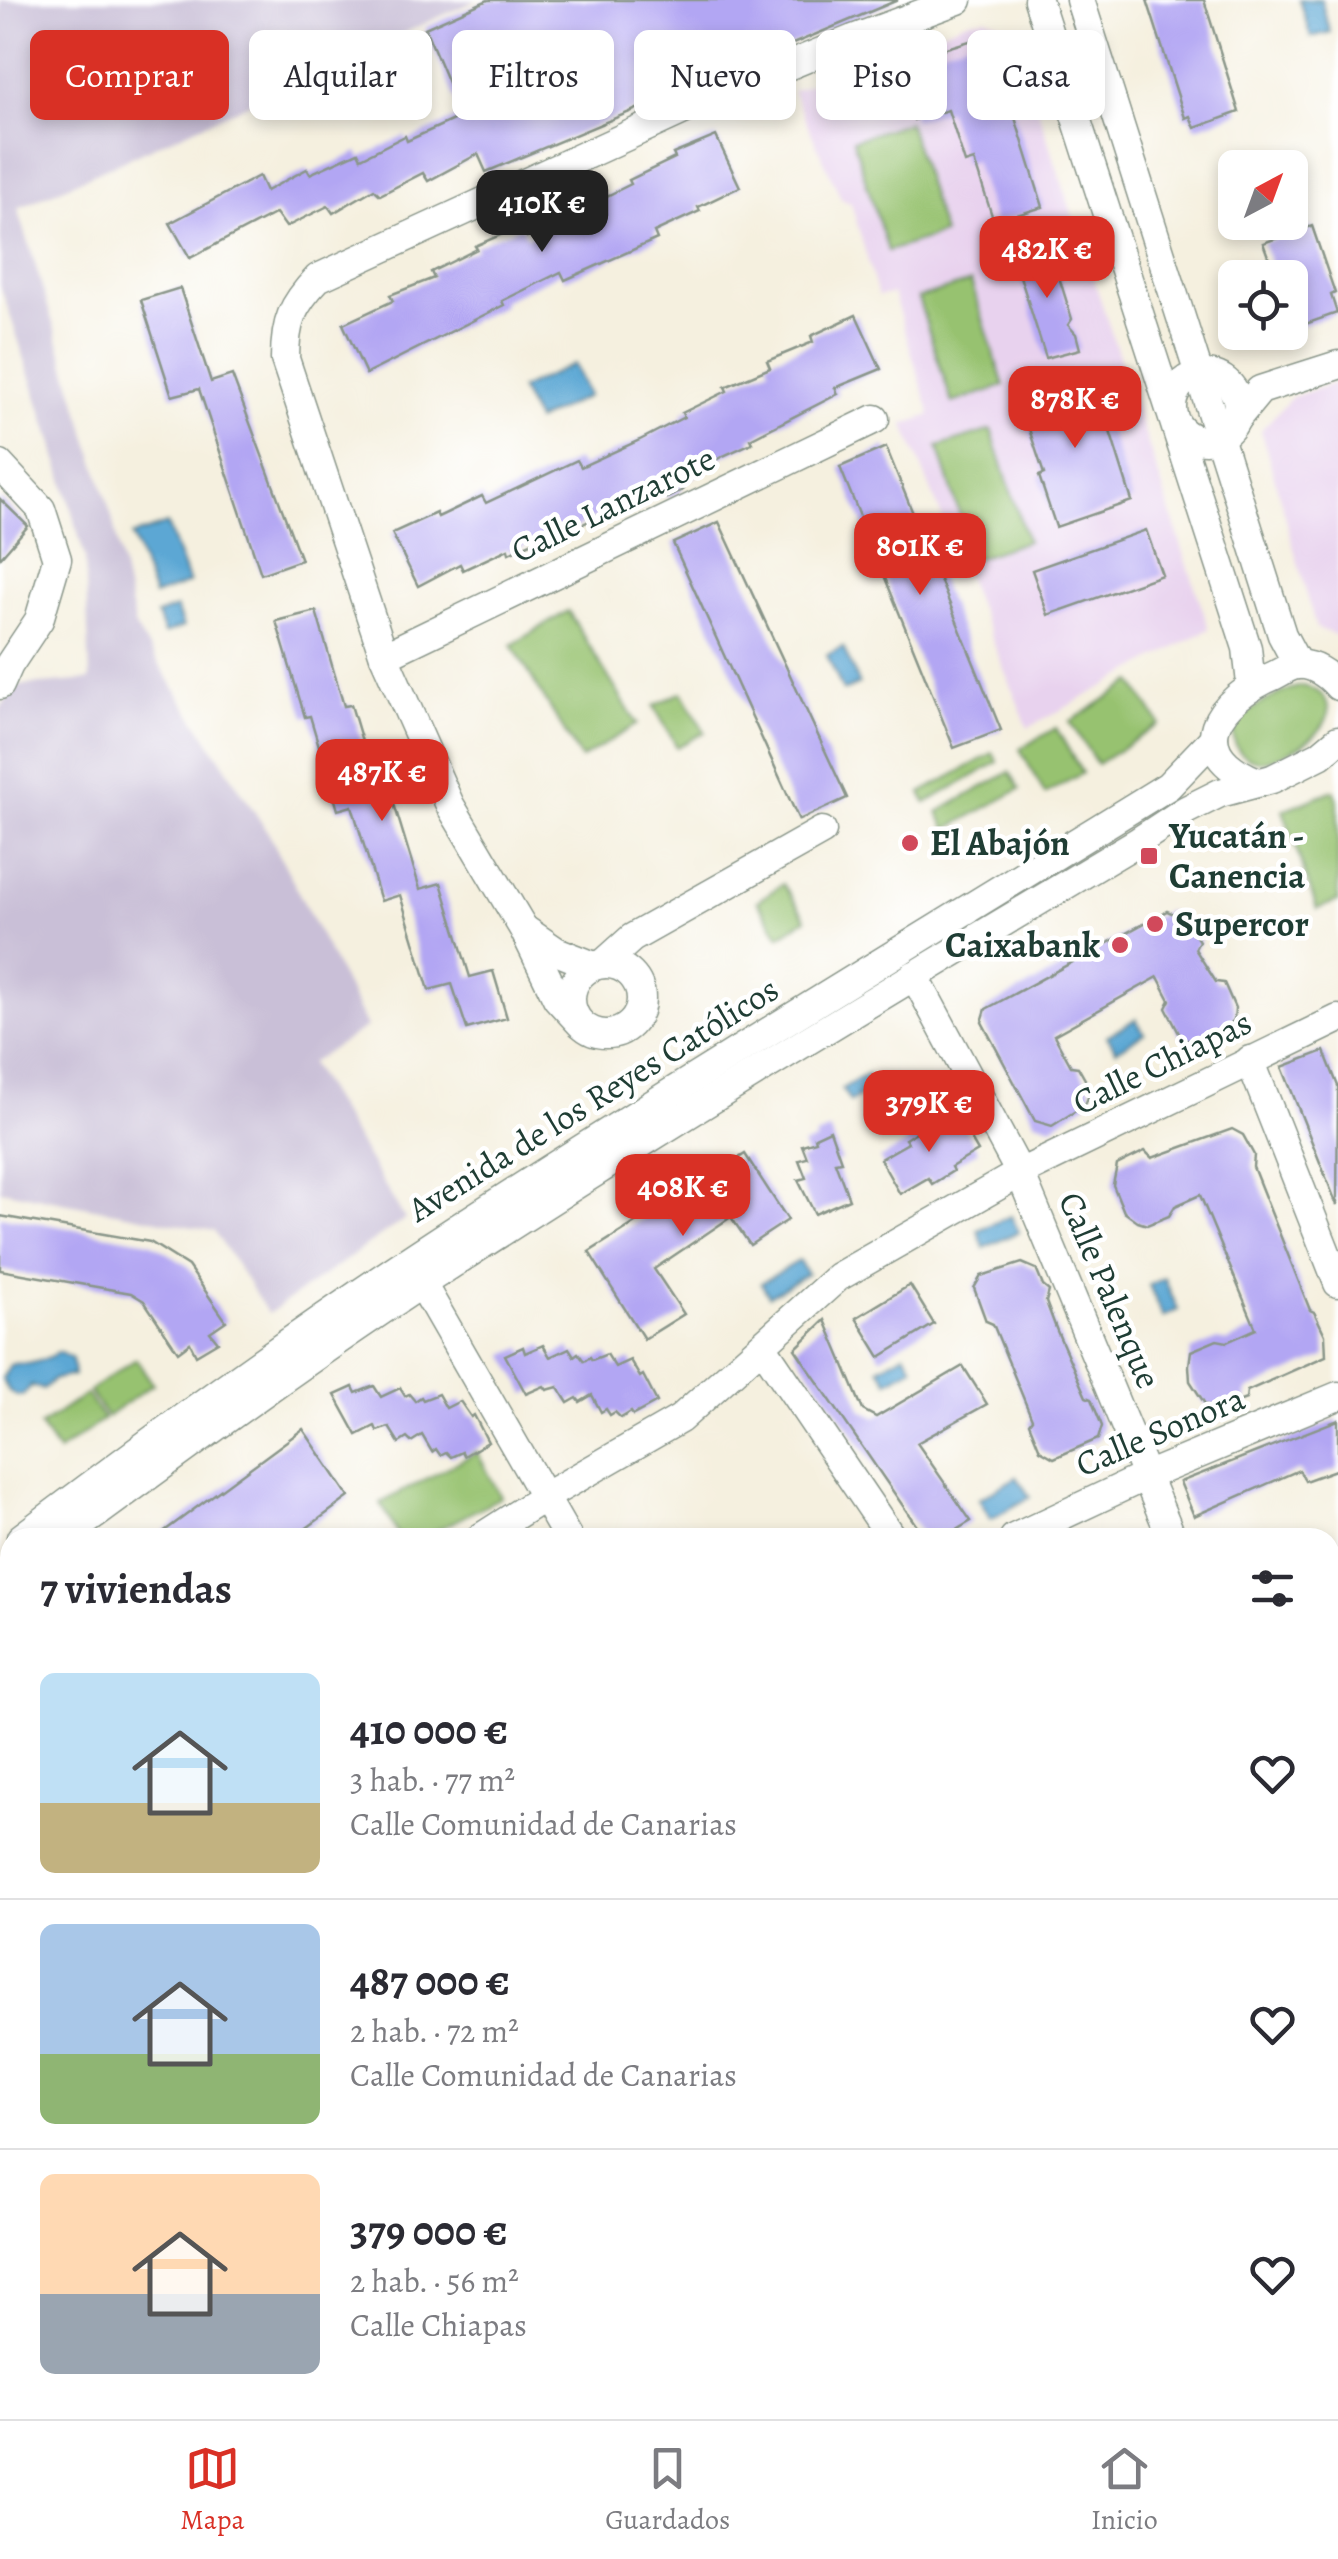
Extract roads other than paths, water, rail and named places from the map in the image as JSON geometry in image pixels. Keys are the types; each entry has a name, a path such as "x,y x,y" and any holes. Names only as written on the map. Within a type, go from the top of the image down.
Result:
{"street":[{"path":"523,928 556,950 609,967 640,990 640,1011 634,1020 618,1032 598,1033 580,1023 557,998 523,928 450,805 384,656 285,359 291,313 318,278 712,97 958,0"},
{"path":"1038,0 1247,648 1252,684 1298,665 1317,669 1337,682"},
{"path":"1080,0 1212,377 1282,635 1298,665"},
{"path":"1260,390 1212,377 1188,378 1174,395 1173,417 1186,435 1209,441 1228,428 1260,390 1338,365"},
{"name":"Calle Lanzarote","path":"384,656 874,419"},
{"path":"0,465 41,509 57,559 38,620 3,669"},
{"name":"Avenida de los Reyes Católicos","path":"34,1528 193,1409 436,1242 671,1092 1168,786 1214,738 1221,713 1252,684"},
{"path":"1214,738 1220,758 1236,773 1258,782"},
{"name":"Avenida de los Reyes Católicos","path":"77,1528 210,1430 422,1284 686,1113 1186,810 1220,794 1272,779 1320,755 1338,740"},
{"path":"580,1023 571,1004 571,994 580,976 609,967 632,938 822,832"},
{"name":"Calle Palenque","path":"914,975 1020,1173 1168,1528"},
{"name":"Calle Chiapas","path":"496,1528 680,1419 838,1277 1020,1173 1338,1019"},
{"path":"1250,1060 1338,1283"},
{"path":"422,1284 563,1528"},
{"path":"762,1346 885,1528"},
{"name":"Calle Sonora","path":"1035,1528 1146,1476 1338,1396"}],"water":[{"path":"1299,0 1321,0 1330,32 1311,37"},
{"path":"574,364 588,396 536,421 520,389"},
{"path":"167,524 189,583 154,596 132,536"},
{"path":"176,608 183,627 164,634 157,615"},
{"path":"843,647 859,684 843,691 827,655"},
{"path":"1136,1019 1144,1033 1116,1050 1107,1036"},
{"path":"867,1074 875,1087 850,1102 842,1089"},
{"path":"1011,1216 1019,1232 984,1248 978,1230"},
{"path":"799,1261 807,1274 769,1296 761,1283"},
{"path":"1164,1278 1178,1310 1163,1317 1149,1285"},
{"path":"59,1352 72,1359 74,1375 55,1379 43,1389 31,1386 23,1395 9,1391 2,1379 10,1365 36,1362"},
{"path":"905,1353 913,1367 888,1381 879,1368"},
{"path":"1017,1477 1030,1497 991,1519 979,1499"}],"place":[{"name":"El Abajón","path":"910,843"},
{"name":"Yucatán - Canencia","path":"1149,856"},
{"name":"Supercor","path":"1155,924"},
{"name":"Caixabank","path":"1120,945"}]}
